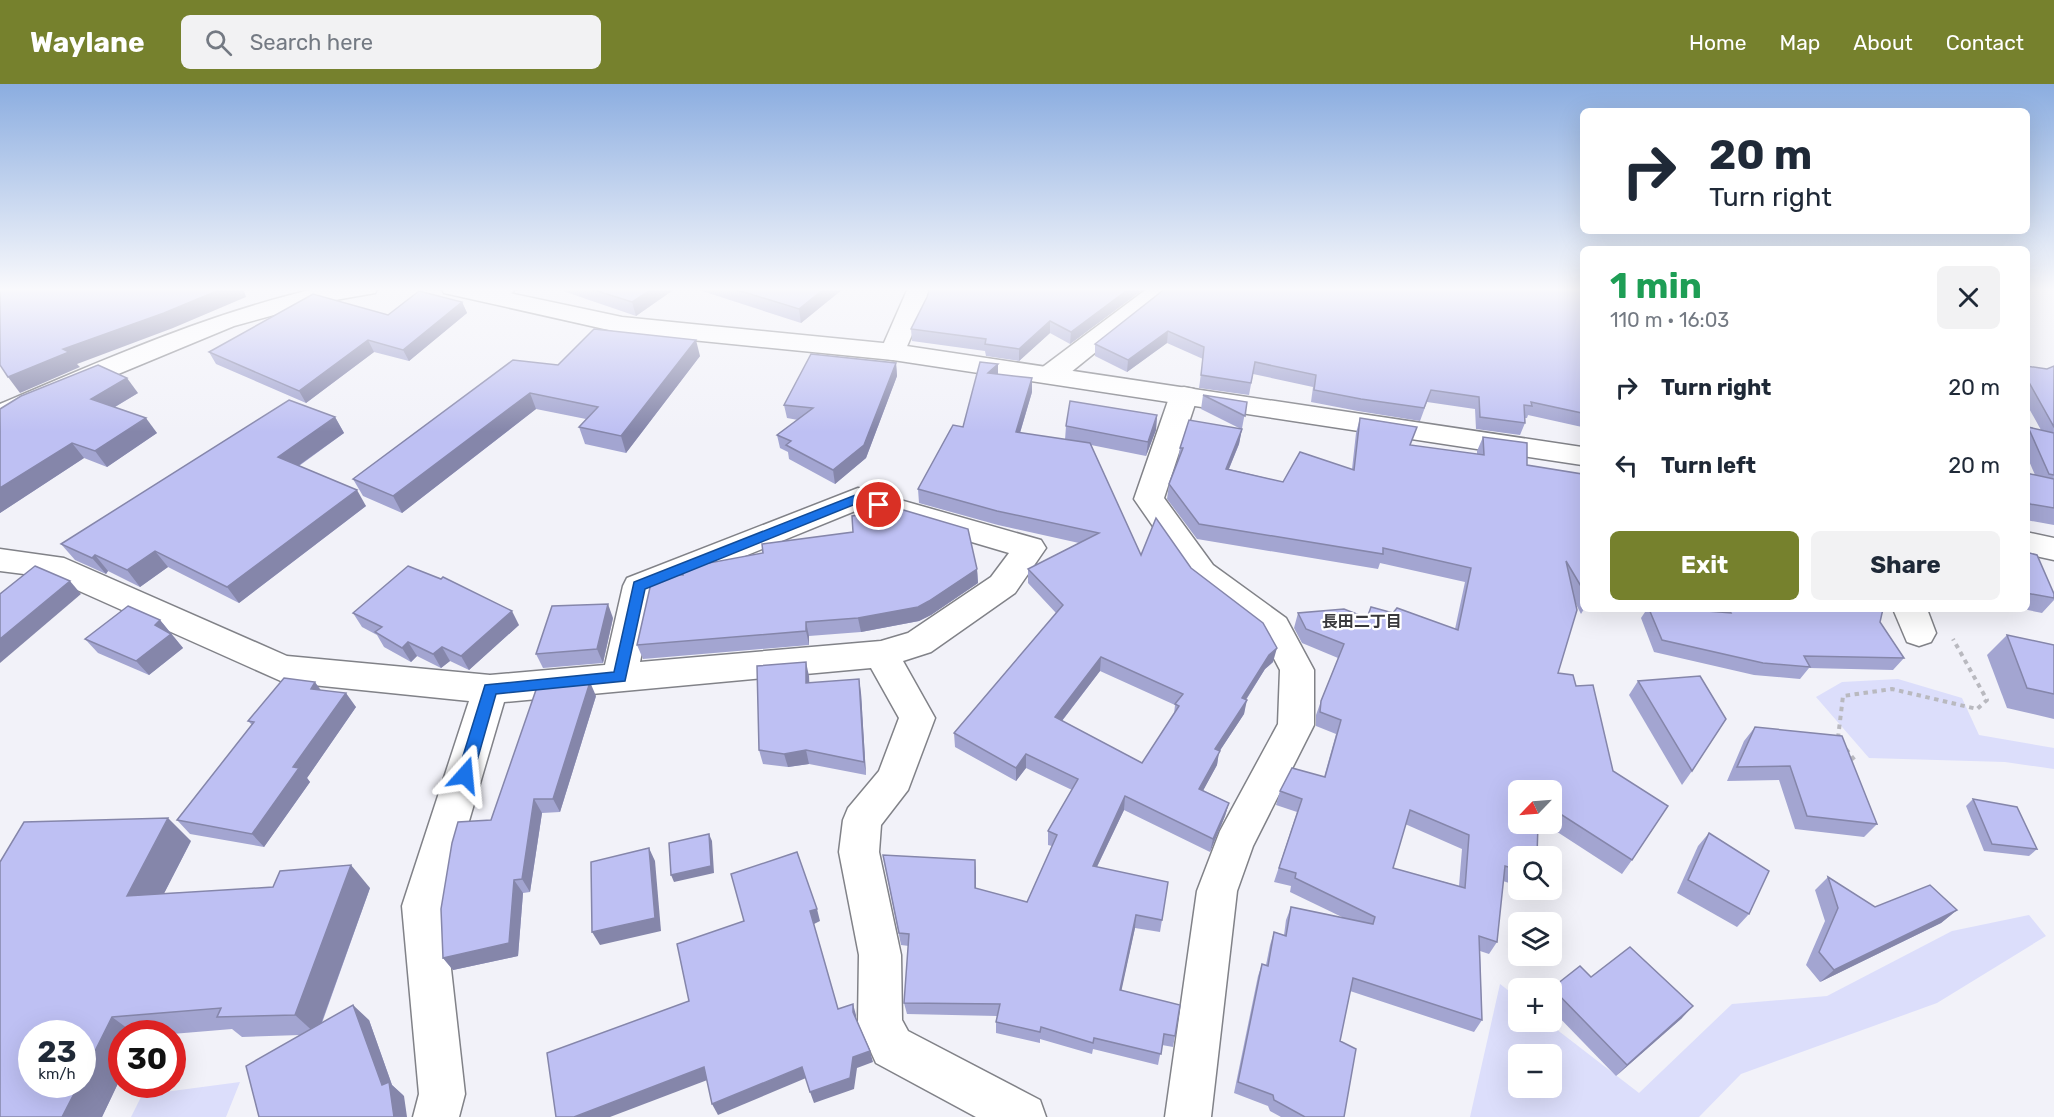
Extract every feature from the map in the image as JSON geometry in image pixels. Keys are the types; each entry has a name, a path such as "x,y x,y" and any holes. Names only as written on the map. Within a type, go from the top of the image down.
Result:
{"street":[{"path":"1,412 179,336"},
{"path":"734,336 893,352 1580,456"},
{"path":"893,352 900,336"},
{"path":"1050,375 1095,336"},
{"path":"1184,395 1149,500 1202,573 1274,627 1297,670 1296,725 1234,843 1217,891 1188,1117"},
{"path":"0,560 53,566 283,669 490,689 880,654 919,643 1003,585 1030,548 858,498 639,586 620,677"},
{"path":"2030,544 2054,549"},
{"path":"880,654 917,718 895,779 862,820 859,852 880,955 879,1023 891,1047 1023,1117"},
{"path":"436,1117 442,1094 423,906 490,689"}],"path":[{"path":"1856,762 1838,737 1843,696 1892,689 1977,709 1987,700 1926,624"}],"shaded area":[{"path":"1898,679 1962,698 1979,735 2054,748 2054,769 2005,762 1869,758 1816,697 1842,682"},
{"path":"2029,915 2046,936 1937,1003 1741,1074 1699,1117 1470,1117 1500,984 1508,990 1508,1032 1560,1032 1639,1093 1732,1004 1827,996 1952,931"},
{"path":"240,1082 226,1117 131,1117 140,1098 186,1098 186,1089"}],"building":[{"path":"0,336 99,336 63,349 69,352 8,377 0,365"},
{"path":"237,336 420,336 403,350 368,340 299,391 209,352"},
{"path":"587,336 661,336 696,340 621,436 579,427 598,407 530,393 393,496 353,479 513,360 558,365"},
{"path":"965,336 1033,336 1019,349 985,344 986,339"},
{"path":"1105,336 1161,336 1128,360 1095,344"},
{"path":"1180,336 1580,336 1580,413 1531,402 1532,406 1524,405 1525,423 1480,417 1479,397 1431,390 1424,408 1361,399 1314,390 1316,375 1255,362 1251,383 1201,375 1204,347"},
{"path":"811,354 896,363 864,445 833,470 786,445 791,441 777,435 813,408 784,405"},
{"path":"980,362 998,364 988,373 1032,378 1016,432 1090,443 1141,555 1156,518 1191,568 1263,623 1277,648 1269,655 1242,698 1247,700 1215,749 1220,751 1199,789 1229,803 1213,839 1125,796 1093,866 1168,882 1162,920 1136,915 1120,990 1180,1005 1175,1036 1164,1034 1161,1054 1094,1038 1093,1043 1041,1027 1040,1032 996,1022 1000,1004 904,1003 909,934 899,933 883,855 975,860 975,888 1027,902 1057,835 1048,831 1078,779 1026,754 1016,768 954,733 1063,605 1028,569 1099,533 997,511 918,489 953,425 963,427","holes":["1101,657 1183,694 1175,704 1179,706 1142,763 1055,717"]},
{"path":"98,365 127,378 91,399 146,418 95,451 72,443 0,488 0,409 21,396"},
{"path":"2054,366 2054,427 2030,384 2030,367 2047,369"},
{"path":"1203,395 1247,402 1245,416"},
{"path":"289,400 335,417 278,457 357,490 227,587 155,551 127,570 95,555 92,558 61,544"},
{"path":"1070,401 1157,415 1148,442 1066,426"},
{"path":"1360,418 1417,427 1410,445 1484,455 1483,437 1527,443 1527,465 1580,474 1580,585 1566,561 1577,610 1558,673 1573,675 1576,686 1593,685 1613,771 1668,806 1632,860 1562,815 1562,780 1508,780 1508,834 1538,834 1537,846 1508,846 1508,867 1505,866 1497,942 1479,936 1482,1020 1353,978 1340,1041 1356,1049 1344,1117 1305,1117 1274,1100 1273,1095 1238,1082 1262,964 1268,966 1274,932 1286,936 1291,907 1373,924 1375,917 1295,878 1296,873 1279,868 1302,799 1280,791 1292,768 1325,777 1341,720 1320,712 1321,701 1344,644 1306,629 1298,613 1344,609 1367,618 1371,607 1393,613 1397,608 1458,630 1471,568 1383,548 1383,554 1199,524 1169,484 1183,448 1180,448 1189,420 1242,429 1226,469 1283,482 1300,452 1354,470","holes":["1410,810 1469,835 1465,888 1393,868"]},
{"path":"2030,427 2054,433 2054,475 2049,474"},
{"path":"2030,474 2054,479 2054,508 2030,504"},
{"path":"900,509 968,529 977,569 918,607 858,618 806,622 806,631 637,645 651,583 667,574 683,575 682,568 763,553 762,544 853,532 852,516"},
{"path":"2030,553 2037,555 2054,598 2030,594"},
{"path":"35,566 70,581 0,639 0,594"},
{"path":"408,566 441,579 443,577 512,611 461,656 442,647 433,654 408,642 402,648 375,632 382,627 353,613"},
{"path":"608,604 597,649 536,654 552,606"},
{"path":"128,606 160,620 155,625 171,634 136,661 85,639"},
{"path":"1650,612 1882,612 1880,622 1904,658 1804,656 1810,667 1763,663 1662,640"},
{"path":"2007,635 2054,645 2054,694 2027,688"},
{"path":"806,662 806,683 859,679 864,762 806,750 784,754 759,750 757,666"},
{"path":"1700,676 1726,719 1692,771 1638,681"},
{"path":"284,678 315,682 311,689 346,693 293,767 299,768 252,834 177,820 254,722 248,721"},
{"path":"590,682 553,799 534,799 522,879 514,880 509,943 443,958 441,909 452,843 458,822 491,820 537,687"},
{"path":"1755,727 1842,736 1877,824 1807,816 1790,766 1737,767"},
{"path":"1973,799 2017,807 2037,849 1992,844"},
{"path":"168,818 127,896 273,887 280,871 351,865 295,1015 217,1017 221,1008 112,1017 108,1020 108,1025 96,1049 96,1020 18,1020 18,1098 72,1098 62,1117 0,1117 0,862 24,822"},
{"path":"1709,833 1769,871 1749,914 1688,880"},
{"path":"709,834 711,866 671,875 669,843"},
{"path":"649,848 655,918 592,932 591,862"},
{"path":"797,852 817,909 810,911 838,1009 853,1004 853,1012 870,1051 853,1057 850,1078 810,1092 802,1067 712,1104 704,1067 574,1117 556,1117 547,1053 689,1001 677,944 744,921 731,874"},
{"path":"1828,877 1875,907 1930,885 1957,910 1834,970 1819,952 1838,908"},
{"path":"1630,947 1693,1006 1627,1065 1562,998 1562,980 1580,966 1591,977"},
{"path":"353,1005 382,1085 389,1082 394,1117 259,1117 246,1066"}],"district":[{"name":"長田二丁目","path":"1362,621"}],"route":[{"path":"465,775 486,710 490,689 620,677 639,586 858,498 879,505"}]}
